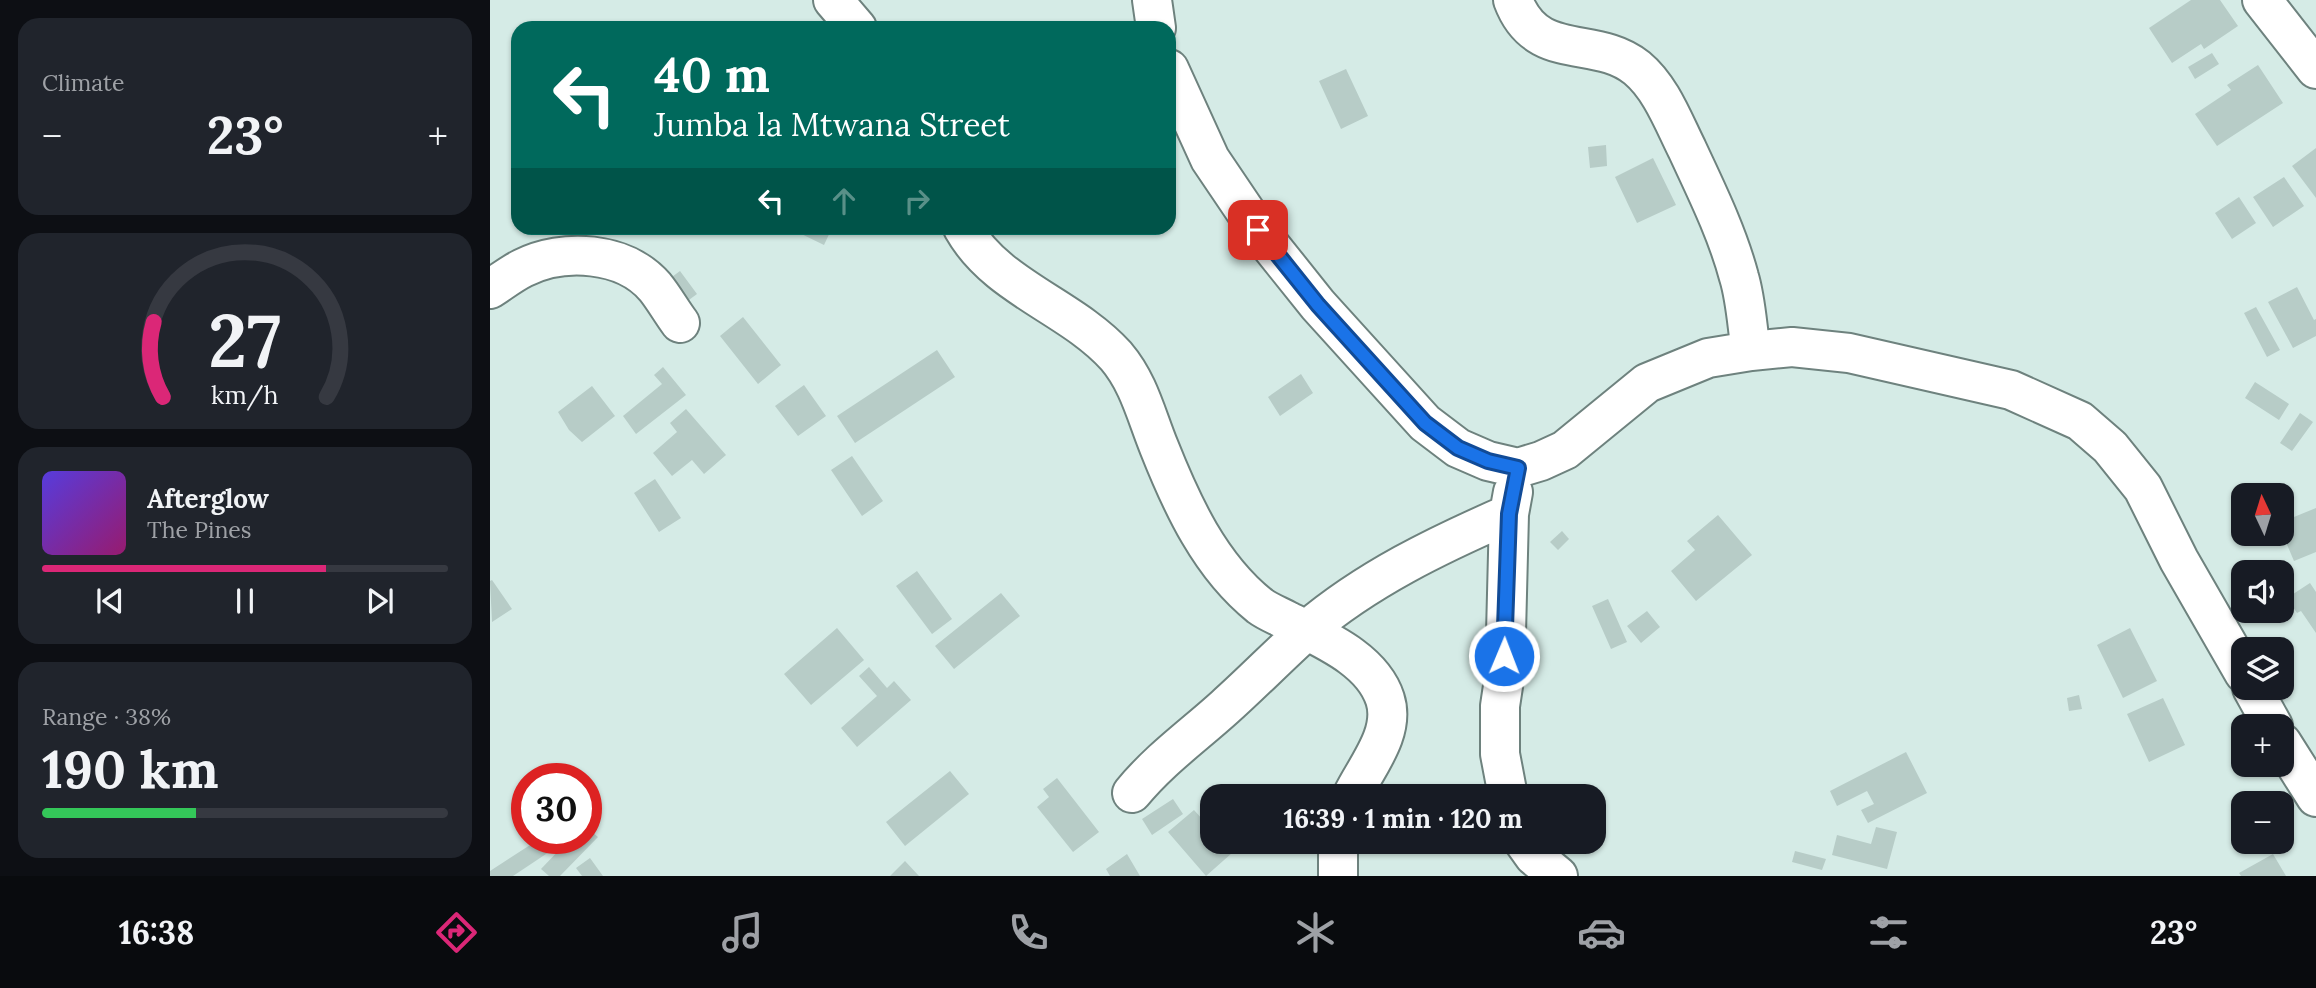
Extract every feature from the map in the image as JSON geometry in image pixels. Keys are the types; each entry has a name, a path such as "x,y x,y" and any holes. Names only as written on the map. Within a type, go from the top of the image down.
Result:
{"street":[{"path":"833,0 851,21"},
{"path":"1152,0 1155,21"},
{"path":"1513,0 1518,15 1542,38 1612,56 1634,66 1651,82 1680,135 1728,243 1740,280 1751,351"},
{"path":"2262,0 2311,52"},
{"path":"1176,84 1210,159 1258,230 1318,305 1425,423 1458,448 1488,461 1518,468 1541,461 1565,450 1647,383 1708,358 1751,351 1792,347 1861,355 2011,390 2080,421 2110,447 2143,488 2179,560 2231,650"},
{"path":"967,235 991,264 1097,338 1115,356 1142,397 1177,490 1219,565 1261,607 1359,663 1375,679 1385,697 1389,715 1385,732 1358,784"},
{"path":"490,289 524,268 555,258 588,255 626,264 653,285 680,323"},
{"path":"1506,784 1500,754 1500,706 1505,673 1509,514 1518,468"},
{"path":"1132,793 1159,762 1228,705 1307,631 1351,597 1449,540 1509,514"},
{"path":"2294,760 2312,785"},
{"path":"1338,854 1338,876"}],"building":[{"path":"2191,0 2220,0 2238,26 2204,49 2201,44 2172,63 2149,28"},
{"path":"2212,53 2219,64 2195,79 2188,67"},
{"path":"2258,65 2283,103 2217,146 2195,114 2231,90 2227,85"},
{"path":"1346,69 1368,116 1341,129 1319,81"},
{"path":"1606,145 1607,166 1590,168 1588,147"},
{"path":"2316,148 2316,198 2292,166"},
{"path":"1653,158 1676,205 1637,223 1615,177"},
{"path":"2284,177 2304,206 2273,227 2253,197"},
{"path":"2239,197 2256,223 2232,239 2215,213"},
{"path":"803,235 829,235 824,245"},
{"path":"680,271 697,294 678,308 661,285"},
{"path":"2297,287 2314,320 2316,319 2316,336 2293,348 2268,302"},
{"path":"2256,307 2280,350 2267,357 2244,313"},
{"path":"743,317 781,365 758,384 720,336"},
{"path":"937,350 955,377 855,443 837,416"},
{"path":"663,367 686,395 636,434 623,416 662,384 654,375"},
{"path":"1301,374 1313,393 1280,416 1268,397"},
{"path":"2255,382 2289,404 2279,420 2245,398"},
{"path":"804,385 826,416 798,436 775,406"},
{"path":"592,386 615,416 582,442 569,430 558,412"},
{"path":"686,409 726,455 704,474 692,460 672,476 653,453 677,432 670,423"},
{"path":"2300,413 2313,422 2292,451 2280,443"},
{"path":"852,456 883,501 862,516 831,470"},
{"path":"655,479 681,518 659,532 634,493"},
{"path":"2316,508 2316,552 2294,561 2288,546 2294,546 2294,517"},
{"path":"1718,515 1752,555 1696,601 1671,571 1695,550 1687,541"},
{"path":"1562,531 1569,539 1558,550 1550,542"},
{"path":"917,571 952,619 932,634 896,586"},
{"path":"492,580 512,609 492,622 490,581"},
{"path":"2310,583 2316,592 2316,633 2301,611 2297,613 2294,608 2294,593"},
{"path":"1001,593 1020,616 954,669 935,646"},
{"path":"1608,599 1627,642 1611,649 1592,606"},
{"path":"1647,611 1660,627 1641,643 1627,626"},
{"path":"837,628 864,660 811,705 784,674"},
{"path":"2130,628 2157,681 2123,698 2097,645"},
{"path":"869,667 887,688 894,681 911,700 857,747 841,728 877,696 859,676"},
{"path":"2079,695 2082,709 2069,711 2067,698"},
{"path":"2163,698 2185,745 2149,762 2127,714"},
{"path":"1906,752 1927,793 1868,823 1861,810 1874,804 1867,791 1837,806 1830,791"},
{"path":"950,771 969,794 905,846 886,822"},
{"path":"1057,778 1099,832 1073,852 1037,807 1049,797 1043,789"},
{"path":"1173,799 1183,814 1152,835 1142,819"},
{"path":"1194,810 1200,817 1200,854 1231,854 1206,876 1168,832"},
{"path":"1876,827 1897,832 1887,869 1832,855 1837,835 1871,844"},
{"path":"1795,851 1826,859 1822,870 1792,862"},
{"path":"516,854 546,854 513,876 490,876 490,871"},
{"path":"555,854 581,854 560,876 549,876 541,869"},
{"path":"1127,854 1140,876 1110,876 1106,869"},
{"path":"2273,854 2286,876 2241,876 2239,873"},
{"path":"590,858 603,876 582,876 576,868"},
{"path":"905,861 919,876 890,876"}],"route":[{"path":"1258,230 1318,305 1425,423 1458,448 1488,461 1518,468 1509,514 1504,656"}]}
